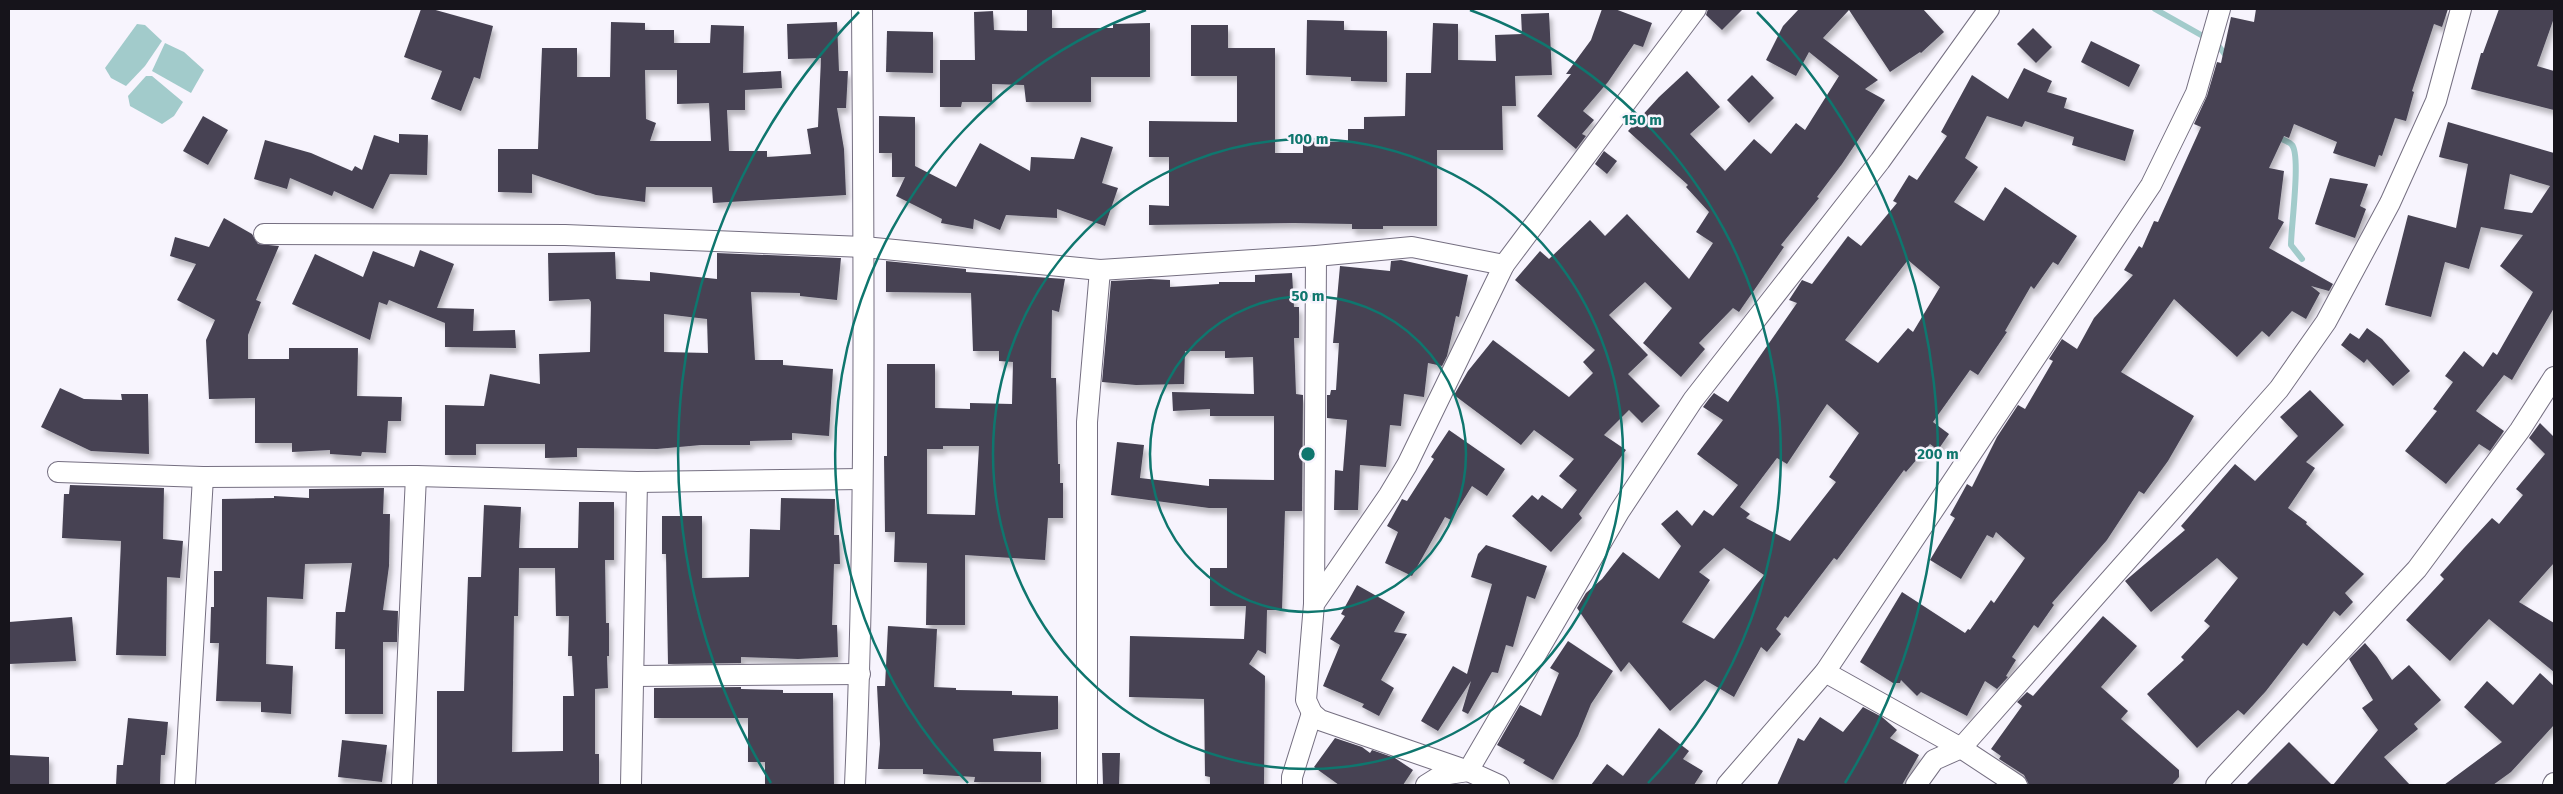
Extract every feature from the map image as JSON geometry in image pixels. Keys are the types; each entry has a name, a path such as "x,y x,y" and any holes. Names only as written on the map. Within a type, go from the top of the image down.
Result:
{"street":[{"path":"855,785 860,674 862,479 864,247 862,9"},
{"path":"1314,604 1389,495 1407,465 1504,265 1696,9"},
{"path":"1468,771 1619,512 1694,400 1880,161 1989,9"},
{"path":"1727,785 1825,672 2151,185 2196,93 2220,9"},
{"path":"1916,785 1934,760 1961,748 2280,389 2326,322 2390,203 2436,101 2461,9"},
{"path":"264,234 565,235 864,247 1100,270 1316,256 1412,247 1504,265"},
{"path":"1316,256 1314,604 1306,700 1312,713 1320,720 1437,774 1468,771 1499,785"},
{"path":"1087,785 1087,422 1100,270"},
{"path":"2216,785 2417,569 2520,430 2554,377"},
{"path":"58,472 203,477 416,476 637,482 862,479"},
{"path":"402,785 416,476"},
{"path":"185,785 203,477"},
{"path":"631,785 635,676 637,482"},
{"path":"1825,672 1961,748 2017,785"},
{"path":"635,676 860,674"},
{"path":"1292,785 1292,777 1312,713"}],"shaded area":[{"path":"137,24 145,25 162,41 145,66 126,86 111,78 105,68"},
{"path":"165,43 184,52 204,70 191,93 152,71"},
{"path":"146,76 152,76 183,102 174,116 162,124 130,106 128,96"}],"building":[{"path":"421,9 432,9 493,26 480,79 474,77 461,111 431,99 442,71 404,57"},
{"path":"1602,9 1615,9 1652,23 1643,47 1634,44 1608,82 1583,111 1594,120 1582,134 1586,136 1576,149 1537,116 1571,74 1566,74 1591,40"},
{"path":"1708,9 1743,9 1722,30 1706,15"},
{"path":"1799,9 1923,9 1944,32 1921,53 1890,72 1849,10 1823,38 1878,80 1865,89 1885,100 1842,164 1817,197 1819,198 1781,245 1784,247 1739,312 1733,308 1699,343 1705,349 1681,377 1643,343 1672,308 1645,282 1609,315 1648,355 1628,374 1660,406 1642,423 1629,410 1604,435 1626,450 1579,514 1582,518 1551,552 1512,516 1532,495 1538,500 1542,495 1562,509 1577,490 1559,476 1574,459 1534,430 1521,445 1454,395 1468,371 1493,340 1569,397 1593,373 1583,362 1595,350 1515,280 1540,251 1549,259 1590,220 1605,236 1627,214 1689,279 1713,243 1696,232 1709,212 1686,187 1688,185 1628,131 1659,97 1687,71 1720,107 1690,134 1725,171 1754,139 1771,154 1796,123 1805,130 1839,76 1809,52 1796,76 1766,60 1783,26"},
{"path":"2256,9 2448,9 2442,27 2434,24 2412,91 2414,92 2406,121 2395,118 2382,156 2379,155 2375,167 2333,153 2337,142 2294,124 2289,138 2284,136 2269,168 2284,171 2278,219 2284,222 2269,248 2333,284 2329,291 2311,286 2320,293 2306,319 2292,311 2269,337 2262,331 2237,357 2174,299 2121,372 2194,416 2168,461 2144,494 2139,491 2107,540 2052,603 2054,605 2038,628 2034,625 2012,657 2016,660 2006,676 2008,677 1997,689 1985,681 1967,716 1921,692 1917,696 1901,680 1900,683 1893,683 1860,662 1902,592 1965,633 1968,629 1970,630 1991,600 1994,603 2025,558 1996,532 1993,538 1987,535 1961,579 1930,560 1955,518 1950,515 1967,484 1972,487 1997,437 2018,405 2025,409 2053,361 2049,359 2062,339 2077,349 2094,318 2133,275 2124,270 2139,246 2142,248 2154,221 2158,222 2201,127 2194,124 2207,96 2217,62 2221,63 2231,17 2254,22"},
{"path":"2499,9 2554,9 2554,18 2537,66 2554,71 2554,110 2471,89 2481,53 2483,53"},
{"path":"1027,10 1052,10 1052,28 1113,28 1113,24 1150,23 1150,77 1091,77 1091,102 1026,102 1024,85 992,84 992,102 962,102 961,107 940,107 940,60 975,60 974,12 993,11 994,30 1027,31"},
{"path":"1549,13 1552,75 1515,76 1516,106 1502,106 1503,150 1437,150 1437,226 1383,226 1383,229 1352,229 1352,224 1149,225 1149,205 1169,206 1169,157 1149,157 1149,121 1237,122 1237,76 1191,76 1191,25 1228,25 1228,48 1275,48 1275,153 1303,153 1303,141 1348,142 1348,129 1364,129 1364,117 1405,116 1406,73 1431,73 1433,23 1458,24 1458,60 1496,61 1495,35 1522,34 1521,14"},
{"path":"1307,20 1344,21 1344,30 1387,31 1387,82 1351,81 1351,77 1306,75"},
{"path":"611,22 645,23 645,30 674,30 674,43 710,43 711,25 744,26 743,73 781,71 782,88 745,90 745,110 727,110 729,151 767,151 767,157 811,154 807,129 818,127 821,58 788,59 787,24 837,22 839,71 848,71 846,108 837,108 844,149 846,195 713,203 712,187 646,187 645,202 596,195 532,174 532,193 498,192 498,149 538,149 542,48 577,48 577,77 610,77","holes":["645,70 677,70 677,104 709,103 711,141 650,141 656,123 646,119"]},
{"path":"2033,28 2052,47 2036,63 2017,44"},
{"path":"887,31 933,32 933,73 886,72"},
{"path":"2091,41 2140,65 2129,87 2081,62"},
{"path":"2024,68 2052,81 2047,92 2067,98 2064,108 2134,130 2125,161 2072,145 2074,137 2025,121 2022,127 1987,116 1965,158 1978,167 1954,202 1984,221 2005,187 2077,236 2058,265 2053,262 2034,289 2031,286 2005,331 2007,332 1978,375 1970,370 1933,422 1949,434 1938,450 1930,444 1906,472 1904,470 1837,560 1834,558 1788,618 1785,616 1776,629 1781,634 1767,652 1761,647 1734,697 1705,680 1670,711 1629,662 1621,672 1577,608 1586,593 1602,579 1623,552 1659,579 1681,546 1661,524 1677,510 1692,526 1704,510 1713,516 1738,485 1697,454 1723,420 1703,407 1714,393 1728,402 1797,303 1789,300 1802,280 1812,284 1848,236 1861,246 1897,203 1893,201 1909,175 1917,180 1947,136 1941,132 1972,75 2008,99","holes":["1908,260 1940,287 1913,332 1908,328 1878,363 1845,340","1827,404 1859,433 1829,477 1836,482 1790,541 1746,518 1750,514 1740,507 1777,458 1787,464","1724,548 1764,575 1714,639 1682,622 1710,580 1699,572"]},
{"path":"1752,75 1774,98 1749,123 1727,100"},
{"path":"203,116 228,130 208,165 183,151"},
{"path":"879,116 915,117 915,166 956,187 980,143 1030,171 1031,157 1074,159 1081,137 1113,147 1102,183 1118,188 1105,226 1057,209 1057,218 1006,215 1000,230 974,219 973,229 941,223 942,219 896,196 905,177 892,177 892,153 879,153"},
{"path":"2448,122 2554,153 2554,308 2512,380 2504,375 2476,411 2504,431 2490,451 2479,444 2446,484 2405,451 2437,411 2433,409 2453,382 2445,376 2464,351 2483,367 2493,352 2497,355 2533,292 2500,266 2523,235 2481,227 2469,269 2445,262 2431,317 2385,305 2408,215 2456,228 2468,164 2439,157","holes":["2510,174 2550,186 2532,213 2504,209"]},
{"path":"399,134 428,135 427,175 390,174 373,209 334,191 332,196 290,178 287,189 254,179 265,140 311,153 352,171 355,166 362,170 374,135 399,143"},
{"path":"1604,151 1617,161 1607,174 1595,164"},
{"path":"2330,178 2368,184 2360,206 2366,209 2355,238 2315,224"},
{"path":"224,218 252,234 258,244 279,246 256,300 261,302 248,335 248,359 289,359 289,348 358,348 357,396 402,397 401,421 388,421 386,453 362,452 361,456 330,454 330,450 292,452 292,443 255,443 255,398 209,399 206,340 215,320 177,300 196,264 170,256 175,237 209,247"},
{"path":"420,250 454,264 437,308 474,309 473,331 515,330 516,348 445,347 445,323 389,300 387,305 379,302 370,340 292,304 315,254 363,277 373,251 414,267"},
{"path":"615,252 616,279 650,281 650,272 717,279 717,253 841,258 837,300 800,296 800,293 751,292 755,360 783,360 783,365 833,369 829,436 792,433 792,440 750,441 750,445 701,445 657,449 577,448 577,457 545,458 545,444 476,444 476,455 445,455 445,405 484,406 490,374 540,384 539,354 590,352 591,302 589,299 549,301 548,253","holes":["664,314 707,319 708,353 664,352"]},
{"path":"1401,260 1468,275 1459,317 1456,316 1447,356 1442,366 1428,363 1424,397 1404,394 1401,426 1390,425 1386,467 1360,465 1358,510 1334,510 1335,470 1343,471 1347,420 1327,418 1327,395 1330,395 1331,390 1336,390 1339,343 1333,343 1340,266 1390,271 1391,261"},
{"path":"886,261 966,269 966,272 1065,279 1059,312 1052,310 1051,378 1056,378 1058,464 1060,464 1060,483 1063,483 1063,518 1048,518 1045,560 965,555 965,625 926,625 927,563 894,562 895,532 885,532 884,456 887,456 887,364 935,364 935,408 970,409 970,403 1012,404 1013,362 999,361 999,351 973,351 971,293 886,292","holes":["943,446 979,446 975,515 927,514 927,449 943,449"]},
{"path":"1292,273 1294,307 1299,307 1299,338 1294,338 1296,394 1303,395 1302,511 1285,511 1282,610 1267,610 1266,654 1258,650 1249,664 1265,676 1264,785 1210,785 1210,777 1205,776 1204,699 1129,697 1130,636 1244,639 1246,606 1210,606 1210,568 1227,568 1227,508 1209,508 1111,495 1117,442 1144,445 1140,478 1209,486 1209,479 1274,480 1274,416 1210,416 1210,409 1173,411 1172,392 1254,394 1253,357 1225,358 1225,351 1185,351 1184,384 1136,385 1102,382 1111,281 1170,280 1170,287 1219,284 1219,282 1255,282 1255,275"},
{"path":"2367,328 2382,339 2410,371 2393,386 2367,359 2364,363 2341,345 2350,333 2359,339"},
{"path":"60,388 84,399 122,400 121,394 148,394 149,454 91,451 41,427"},
{"path":"2310,390 2344,425 2306,462 2315,468 2288,508 2307,522 2306,524 2364,574 2345,593 2353,602 2340,616 2334,611 2307,646 2303,643 2266,691 2244,715 2238,710 2197,748 2147,694 2184,660 2181,657 2210,626 2204,621 2238,578 2217,558 2151,612 2125,581 2185,530 2181,526 2235,464 2255,481 2298,436 2280,417"},
{"path":"2540,423 2554,437 2554,563 2519,602 2554,623 2554,672 2489,619 2450,661 2406,620 2444,579 2440,575 2492,518 2499,524 2523,495 2516,489 2545,454 2529,438"},
{"path":"1449,430 1505,469 1487,496 1472,486 1451,520 1445,517 1412,576 1385,563 1398,532 1387,526 1402,499 1407,501 1434,459 1431,457"},
{"path":"70,485 164,488 163,539 183,541 180,578 167,577 166,656 116,655 121,541 62,538 64,494 69,494"},
{"path":"384,488 383,514 390,514 389,566 383,610 398,611 397,642 383,642 383,714 345,714 345,649 335,649 336,612 345,612 352,563 305,564 303,599 267,597 266,664 293,666 291,714 261,712 261,702 216,701 219,643 210,643 211,607 214,607 214,571 222,571 222,499 274,498 274,496 309,498 309,489"},
{"path":"781,498 835,499 834,535 839,535 840,564 834,564 832,625 837,625 838,657 798,659 741,657 741,663 668,664 666,554 662,554 662,516 702,516 702,578 749,577 750,529 780,530"},
{"path":"579,502 614,502 614,560 605,560 606,623 609,623 608,688 595,689 595,754 599,754 599,785 437,785 437,691 464,691 468,577 481,577 484,505 521,507 519,548 578,548","holes":["519,568 555,568 556,616 569,616 568,656 572,656 574,696 563,696 563,751 512,752 514,616 518,616"]},
{"path":"1486,545 1547,566 1535,599 1527,596 1513,647 1506,645 1498,673 1492,672 1468,714 1462,711 1471,681 1438,731 1421,721 1453,666 1467,674 1492,584 1471,577 1478,554"},
{"path":"1357,585 1405,612 1394,632 1407,634 1381,680 1394,688 1379,716 1362,707 1364,704 1323,686 1340,645 1330,639 1345,616 1341,614"},
{"path":"2103,616 2137,646 2101,687 2128,711 2121,719 2179,770 2179,777 2172,785 2029,785 2024,775 1999,759 2001,756 1991,749 2022,706 2017,702 2027,692 2033,696"},
{"path":"72,617 76,661 9,664 9,622"},
{"path":"888,626 937,629 934,687 956,688 956,690 1012,691 1012,695 1058,696 1058,729 993,739 994,751 1041,752 1041,782 974,782 975,777 923,774 923,769 878,769 880,744 877,686 885,686"},
{"path":"1568,641 1613,671 1591,704 1578,736 1553,780 1523,763 1525,760 1497,745 1520,705 1541,716 1559,673 1550,668"},
{"path":"2365,643 2392,680 2409,665 2441,700 2414,724 2418,729 2384,757 2410,785 2333,785 2378,730 2362,708 2373,700 2349,659"},
{"path":"2540,673 2554,686 2554,725 2511,772 2493,785 2444,785 2502,742 2464,707 2487,681 2513,705"},
{"path":"741,687 741,689 783,690 783,693 833,693 834,785 765,785 765,762 748,762 748,718 654,718 654,688"},
{"path":"1863,707 1882,717 1897,730 1890,738 1919,755 1902,785 1777,785 1798,738 1804,741 1820,717 1843,732"},
{"path":"128,718 168,722 165,755 161,755 160,785 116,785 117,765 123,765"},
{"path":"1659,728 1689,751 1683,759 1703,771 1694,785 1591,785 1607,764 1623,776"},
{"path":"1335,738 1362,747 1370,753 1372,750 1395,758 1413,770 1403,785 1339,785 1314,767"},
{"path":"342,740 387,745 382,782 338,777"},
{"path":"2289,742 2332,785 2246,785"},
{"path":"1102,753 1120,753 1119,785 1103,785"},
{"path":"9,755 49,757 49,785 9,785"}],"waterway":[{"path":"2155,9 2217,44 2227,57"},
{"path":"2275,136 2291,144 2295,152 2296,177 2291,245 2302,259"}]}
